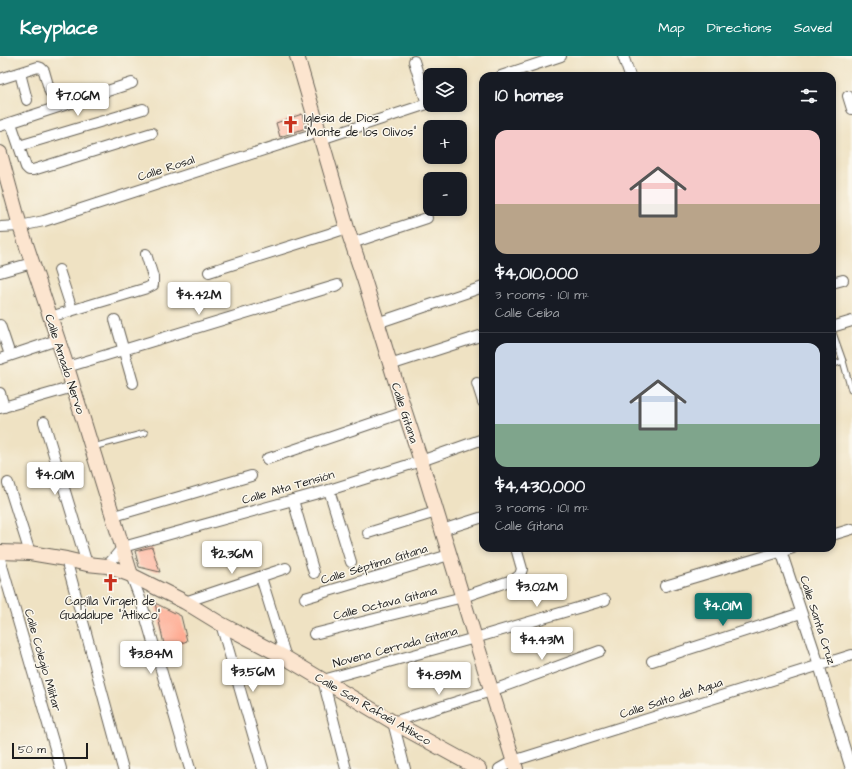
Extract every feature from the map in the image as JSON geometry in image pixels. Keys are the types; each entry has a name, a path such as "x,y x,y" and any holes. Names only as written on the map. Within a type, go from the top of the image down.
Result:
{"street":[{"path":"513,72 561,56"},
{"path":"623,56 629,72"},
{"name":"Calle Gitana","path":"300,57 320,135 347,228 421,461 514,765"},
{"path":"414,61 423,89"},
{"path":"0,79 38,67 44,71 50,92"},
{"path":"20,73 27,100"},
{"path":"0,126 132,83"},
{"path":"848,96 852,109"},
{"name":"Calle Rosal","path":"0,227 20,226 44,221 320,135 423,105"},
{"path":"19,146 143,109"},
{"path":"11,123 26,167 29,170 152,133"},
{"name":"Calle Amado Nervo","path":"0,153 20,226 67,367 132,575"},
{"path":"352,243 427,218"},
{"path":"209,272 347,228"},
{"path":"50,317 153,285 153,277 146,254"},
{"path":"0,272 32,263"},
{"path":"59,270 72,310"},
{"path":"836,282 843,280"},
{"path":"67,367 338,285"},
{"path":"377,323 479,288"},
{"path":"115,320 133,383"},
{"path":"836,327 852,321"},
{"path":"0,325 10,355"},
{"path":"390,365 479,336"},
{"path":"0,359 57,340"},
{"path":"477,383 479,389"},
{"path":"0,393 2,407 73,386"},
{"path":"267,459 405,412"},
{"path":"44,422 87,564"},
{"name":"Calle Alta Tensión","path":"123,547 329,490 421,461 479,440"},
{"path":"114,516 251,476"},
{"path":"8,483 30,553"},
{"path":"329,490 351,562"},
{"path":"293,500 314,573"},
{"path":"368,534 436,512"},
{"path":"442,530 479,518"},
{"path":"836,534 852,529"},
{"path":"107,566 123,547"},
{"name":"Calle San Rafaél Atlixco","path":"0,552 30,553 87,564 107,566 132,575 185,602 221,624 286,658 393,722 479,769"},
{"name":"Calle Octava Gitana","path":"314,634 463,597 515,579 520,575 522,569 517,552"},
{"path":"665,586 775,552"},
{"name":"Calle Santa Cruz","path":"782,552 851,769"},
{"name":"Calle Séptima Gitana","path":"306,598 449,555"},
{"name":"Calle Colegio Militar","path":"0,559 60,769"},
{"path":"66,559 123,769"},
{"path":"185,602 286,568"},
{"path":"132,575 190,769"},
{"path":"261,577 286,658"},
{"name":"Novena Cerrada Gitana","path":"323,680 605,600"},
{"path":"652,661 801,613"},
{"path":"221,624 263,769"},
{"path":"405,769 393,722 491,691 600,651"},
{"name":"Calle Salto del Agua","path":"498,769 852,655"},
{"path":"323,680 346,769"}],"lane":[{"path":"836,341 851,390"},
{"path":"836,364 843,361"},
{"path":"92,448 145,433"}],"building":[{"name":"Iglesia de Dios \"Monte de los Olivos\"","path":"302,114 306,128 280,137 276,123"},
{"path":"152,547 160,572 139,567 135,551"},
{"path":"155,603 181,616 187,641 165,649"}],"place":[{"name":"Iglesia de Dios \"Monte de los Olivos\"","path":"291,125"},
{"name":"Capilla Virgen de Guadalupe \"Atlixco\"","path":"110,582"}]}
